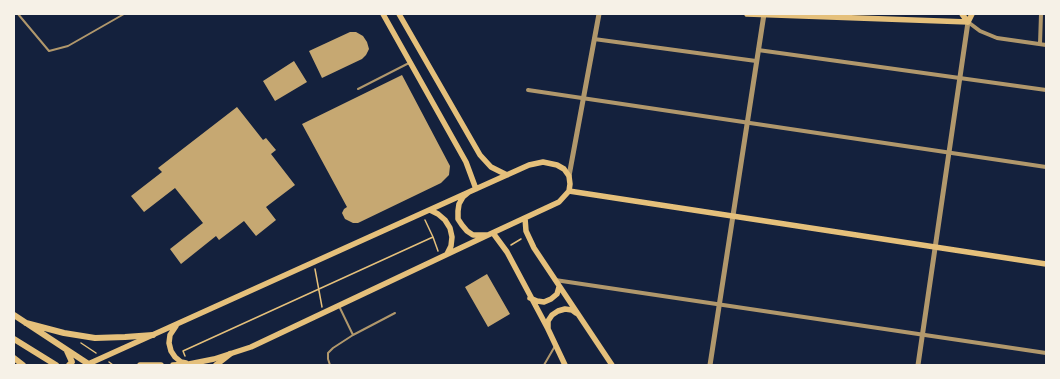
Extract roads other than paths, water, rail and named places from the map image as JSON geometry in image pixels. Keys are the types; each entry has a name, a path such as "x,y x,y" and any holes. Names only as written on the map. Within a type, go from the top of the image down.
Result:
{"highway":[{"path":"14,315 88,365"},
{"path":"26,323 64,333 95,338 125,338 153,335"},
{"path":"14,339 56,365"},
{"path":"66,349 72,362 69,365"},
{"path":"216,365 230,354"},
{"path":"14,358 23,365"}],"main road":[{"path":"383,14 466,162 476,189"},
{"path":"399,14 480,155 491,167 507,175"},
{"path":"746,14 968,22"},
{"path":"962,14 968,22"},
{"path":"968,22 972,14"},
{"path":"88,365 529,165 543,162 557,165 569,176 569,191 559,202 251,347 214,359 189,364 173,365"},
{"path":"569,191 1046,264"},
{"path":"468,192 459,204 458,219 462,226 473,235 490,234 504,248 548,328 565,365"},
{"path":"430,210 445,220 450,228 452,237 451,246 447,254"},
{"path":"525,218 528,235 534,248 612,365"},
{"path":"530,297 537,301 544,302 557,294 559,287"},
{"path":"548,328 548,321 552,315 558,311 565,309 572,310 578,314"},
{"path":"179,323 170,335 169,343 171,351 175,357 181,362 189,364"},
{"path":"140,365 161,365"}],"street":[{"path":"569,176 599,14"},
{"path":"710,365 764,14"},
{"path":"1040,44 1042,14"},
{"path":"918,365 968,22 980,31 997,38 1046,45"},
{"path":"594,39 756,61"},
{"path":"758,50 1046,90"},
{"path":"528,90 1046,167"},
{"path":"555,280 1046,353"}],"lane":[{"path":"18,14 49,51 68,46 124,14"},
{"path":"358,89 410,62"},
{"path":"339,305 353,335"},
{"path":"330,365 328,353 333,348 353,335 395,313"},
{"path":"544,365 555,345"}]}
